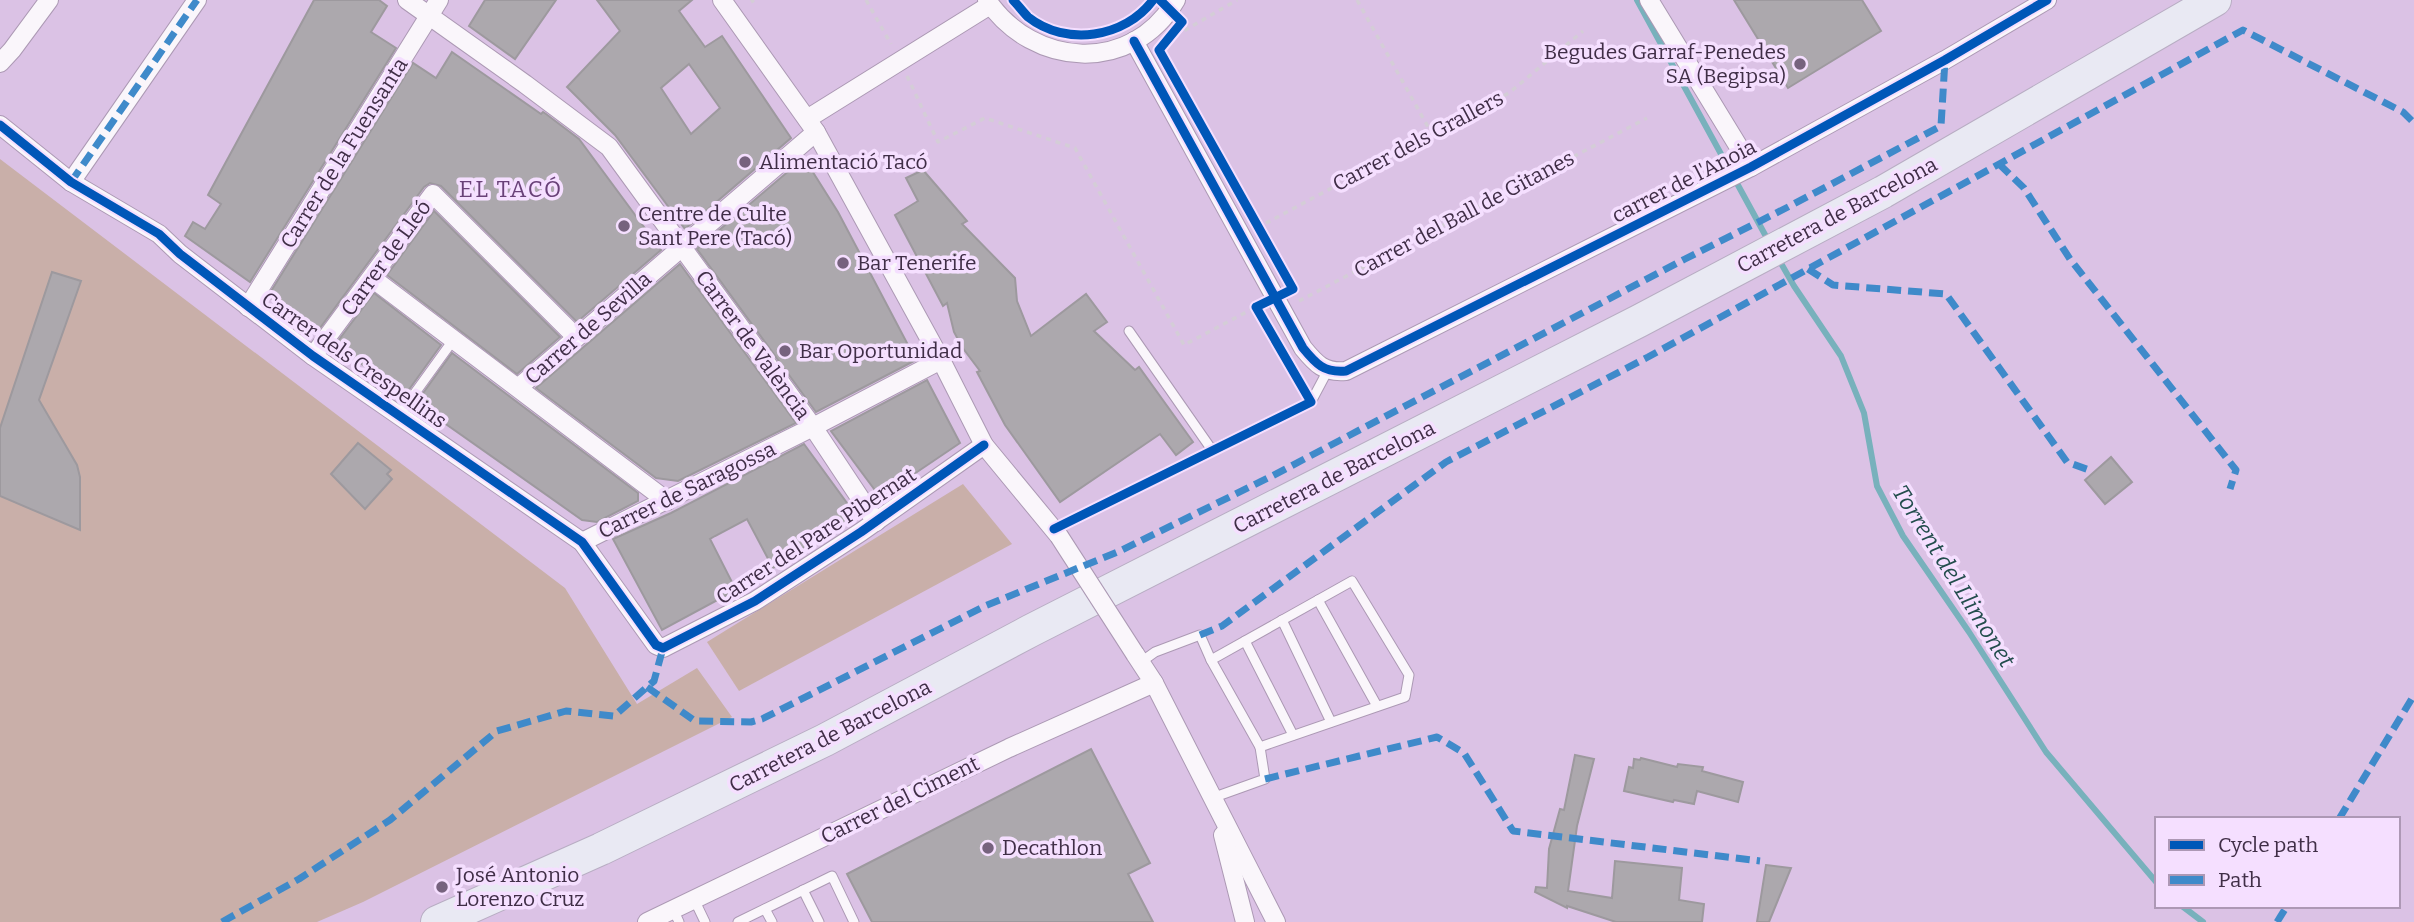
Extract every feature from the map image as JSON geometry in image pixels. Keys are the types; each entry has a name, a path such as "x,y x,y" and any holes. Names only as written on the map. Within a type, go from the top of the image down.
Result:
{"highway":[{"name":"Carretera de Barcelona","path":"437,922 601,849 813,746 1030,631 1639,321 1883,192 2215,0"}],"street":[{"path":"0,63 49,0"},
{"path":"71,182 197,0"},
{"name":"Carrer de València","path":"407,0 435,8 609,147 813,427 876,522"},
{"path":"722,0 811,126 984,445 1059,536 1154,683 1276,922"},
{"path":"1649,0 1751,167"},
{"name":"carrer de l'Anoia","path":"1328,370 1346,372 1751,167 1945,60 2047,0"},
{"path":"989,3 1017,34 1050,50 1088,54 1115,49 1134,41 1175,7"},
{"name":"Carrer de Sevilla","path":"519,387 681,247 811,126 901,61 989,3"},
{"name":"Carrer de la Fuensanta","path":"248,307 435,8"},
{"path":"1134,41 1241,236 1275,306 1303,348 1320,368 1328,370"},
{"name":"Carrer dels Crespellins","path":"0,125 71,182 159,234 180,254 313,356 582,542 656,645 663,648"},
{"name":"Carrer de Lleó","path":"313,356 433,194 576,337"},
{"path":"372,278 667,500"},
{"name":"Carrer de Saragossa","path":"582,542 813,427 940,360"},
{"name":"Carrer del Pare Pibernat","path":"663,648 755,601 876,522 984,445"},
{"name":"Carrer del Ciment","path":"648,922 676,916 694,899 1009,748 1154,683"},
{"path":"1215,803 1245,922"}],"lane":[{"path":"728,0 808,110 811,126"},
{"path":"1129,331 1212,450 1311,402 1328,370"},
{"path":"399,415 454,339"},
{"path":"1211,660 1352,581 1409,675 1405,697 1260,747"},
{"path":"1318,600 1377,706"},
{"path":"1282,620 1331,722"},
{"path":"1138,658 1200,635 1211,660 1260,747 1265,779 1215,803"},
{"path":"1245,641 1293,735"},
{"path":"738,922 832,876 854,922"},
{"path":"803,890 819,922"},
{"path":"694,899 705,922"},
{"path":"765,909 772,922"}],"path":[{"path":"866,0 901,61 938,142 985,118 1075,148 1184,345 1256,307 1275,306"},
{"path":"1182,32 1237,0"},
{"path":"1357,0 1432,134"},
{"path":"1167,41 1182,22 1175,7"},
{"path":"1250,213 1263,237"},
{"path":"1256,307 1263,319"}],"shaded area":[{"path":"0,159 565,588 637,704 697,668 732,717 363,902 317,922 0,922"},
{"path":"963,484 1012,544 739,691 707,642"}],"building":[{"path":"314,0 379,0 387,6 371,32 396,48 250,282 185,236 193,222 205,229 221,204 208,195"},
{"path":"485,0 556,0 515,59 469,26"},
{"path":"597,0 692,0 679,11 705,47 722,36 791,138 685,229 615,135 567,87 620,31","holes":["689,64 720,108 691,134 661,88"]},
{"name":"Begudes Garraf-Penedes SA (Begipsa)","path":"1734,0 1862,0 1881,31 1788,88"},
{"path":"452,52 579,139 661,250 577,322 441,186 430,183 424,187 317,332 268,296 413,63 436,78"},
{"path":"804,158 838,212 916,360 816,412 697,249"},
{"path":"923,170 967,221 962,224 1015,278 1017,301 1031,336 1086,294 1107,322 1094,331 1135,370 1139,367 1193,442 1176,455 1160,434 1060,502 1005,425 977,372 980,371 954,332 947,303 943,306 895,215 918,201 906,178"},
{"path":"434,211 560,337 517,374 387,275"},
{"path":"680,264 796,423 678,481 656,478 536,388"},
{"path":"52,272 81,281 39,400 77,465 80,477 80,530 0,496 0,428"},
{"path":"374,293 441,345 405,395 335,345"},
{"path":"452,353 638,493 638,501 597,522 582,520 416,403"},
{"path":"927,380 960,443 880,497 831,431"},
{"path":"358,443 391,470 387,474 392,479 365,509 331,474"},
{"path":"804,444 855,514 773,568 747,519 710,539 736,590 662,630 613,539 671,513"},
{"path":"2111,457 2132,482 2105,504 2085,480"},
{"path":"1091,749 1150,863 1128,874 1153,922 872,922 847,874"},
{"path":"1575,755 1594,759 1577,826 1568,891 1612,898 1615,861 1682,868 1679,900 1704,904 1702,922 1616,922 1567,908 1535,892 1536,887 1547,888 1549,849 1560,809 1564,810"},
{"path":"1641,758 1677,767 1678,764 1703,767 1702,771 1743,782 1738,802 1697,791 1694,804 1624,791 1629,767 1633,768 1634,759"},
{"path":"1766,865 1791,868 1769,922 1757,922"}],"waterway":[{"name":"Torrent del Llimonet","path":"1637,0 1769,242"},
{"name":"Torrent del Llimonet","path":"1778,258 1841,356 1864,413 1877,486 1903,536 2046,752 2155,881"},
{"name":"Torrent del Llimonet","path":"2185,908 2203,922"}],"marked path":[{"path":"71,182 197,0"},
{"path":"1200,635 1222,626 1446,462 1648,357 2243,30 2403,112 2414,123"},
{"path":"647,687 695,721 751,722 762,719 985,606 1120,551 1272,476 1941,126 1945,60"},
{"path":"1999,164 2024,188 2070,259 2236,470 2230,489"},
{"path":"1808,269 1833,285 1946,294 2067,462 2089,470"},
{"path":"222,922 299,879 390,820 497,731 566,711 614,716 654,681 663,648"},
{"path":"2340,817 2414,695"},
{"path":"1265,779 1437,737 1464,753 1513,831 1760,861"},
{"path":"2277,922 2286,908"}],"cycle path":[{"path":"1013,0 1028,17 1043,26 1077,35 1111,30 1127,23 1153,0"},
{"path":"1054,529 1311,402 1256,307 1293,289 1159,50 1182,22 1160,0"},
{"path":"1134,41 1303,348 1326,369 1346,371 1751,167 1945,60 2047,0"},
{"path":"0,125 71,182 159,234 180,254 313,356 582,542 656,645 663,648 755,601 861,532 984,445"}],"place":[{"name":"Begudes Garraf-Penedes SA (Begipsa)","path":"1800,64"},
{"name":"Alimentació Tacó","path":"745,162"},
{"name":"Centre de Culte Sant Pere (Tacó)","path":"624,226"},
{"name":"Bar Tenerife","path":"843,263"},
{"name":"Bar Oportunidad","path":"785,351"},
{"name":"Decathlon","path":"988,848"},
{"name":"José Antonio Lorenzo Cruz","path":"442,887"}],"district":[{"name":"EL TACÓ","path":"511,189"}]}
